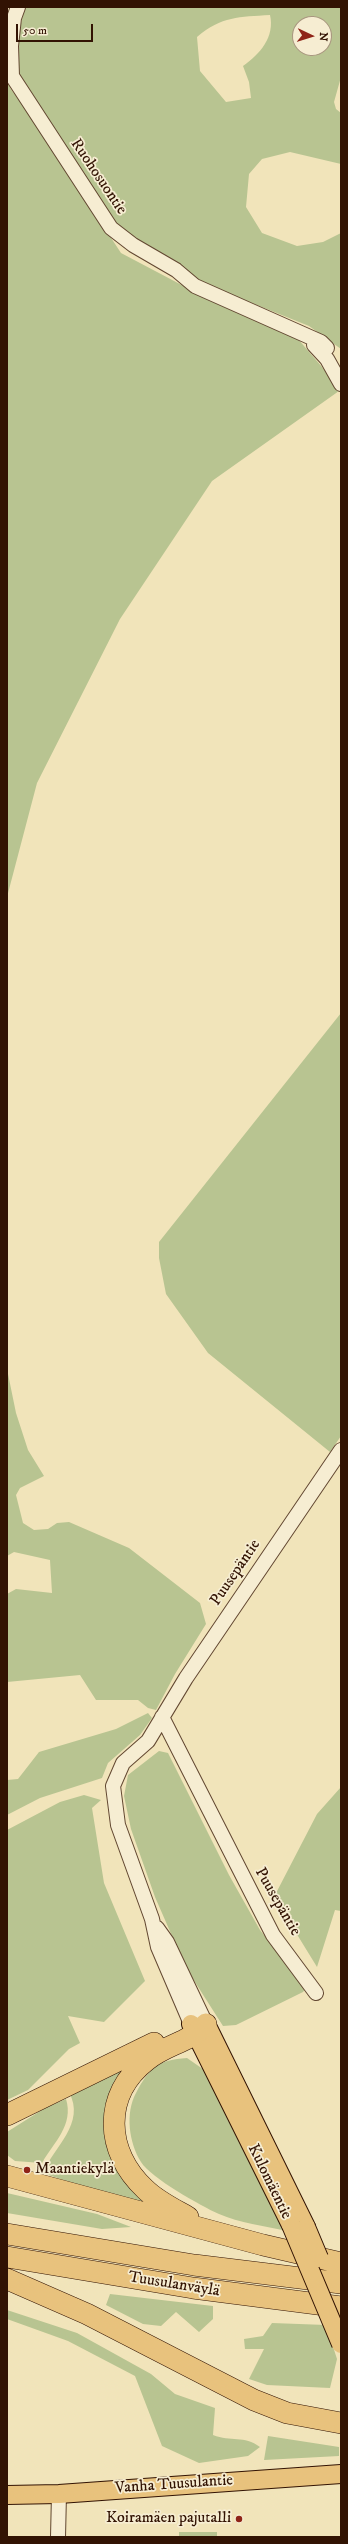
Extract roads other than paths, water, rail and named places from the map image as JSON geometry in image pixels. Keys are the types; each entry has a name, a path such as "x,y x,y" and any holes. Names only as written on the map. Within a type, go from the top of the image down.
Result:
{"highway":[{"path":"7,2115 198,2027"},
{"path":"198,2027 138,2068 122,2090 117,2106 114,2134 121,2159 145,2190 190,2218 235,2237"},
{"path":"7,2176 290,2252 341,2263"},
{"name":"Tuusulanväylä","path":"7,2234 194,2264 341,2283"},
{"name":"Tuusulanväylä","path":"7,2257 193,2288 341,2306"},
{"path":"7,2279 87,2314 254,2400 287,2413 335,2419"}],"main road":[{"name":"Kulomäentie","path":"198,2027 341,2312"},
{"name":"Kulomäentie","path":"298,2226 341,2344"},
{"name":"Vanha Tuusulantie","path":"7,2495 59,2494 341,2474"}],"street":[{"name":"Ruohosuontie","path":"18,7 14,18 11,46 12,76 111,228 134,245 176,270 196,286 321,342 327,348"},
{"path":"302,334 327,359 341,384"},
{"name":"Puusepäntie","path":"198,2027 167,1942 152,1919 118,1825 115,1812 113,1786 123,1763 148,1741 186,1678 341,1450"},
{"name":"Puusepäntie","path":"162,1717 269,1928 316,1992"},
{"path":"58,2537 59,2494"}],"place":[{"name":"Maantiekylä","path":"27,2170"},
{"name":"Koiramäen pajutalli","path":"239,2519"}]}
